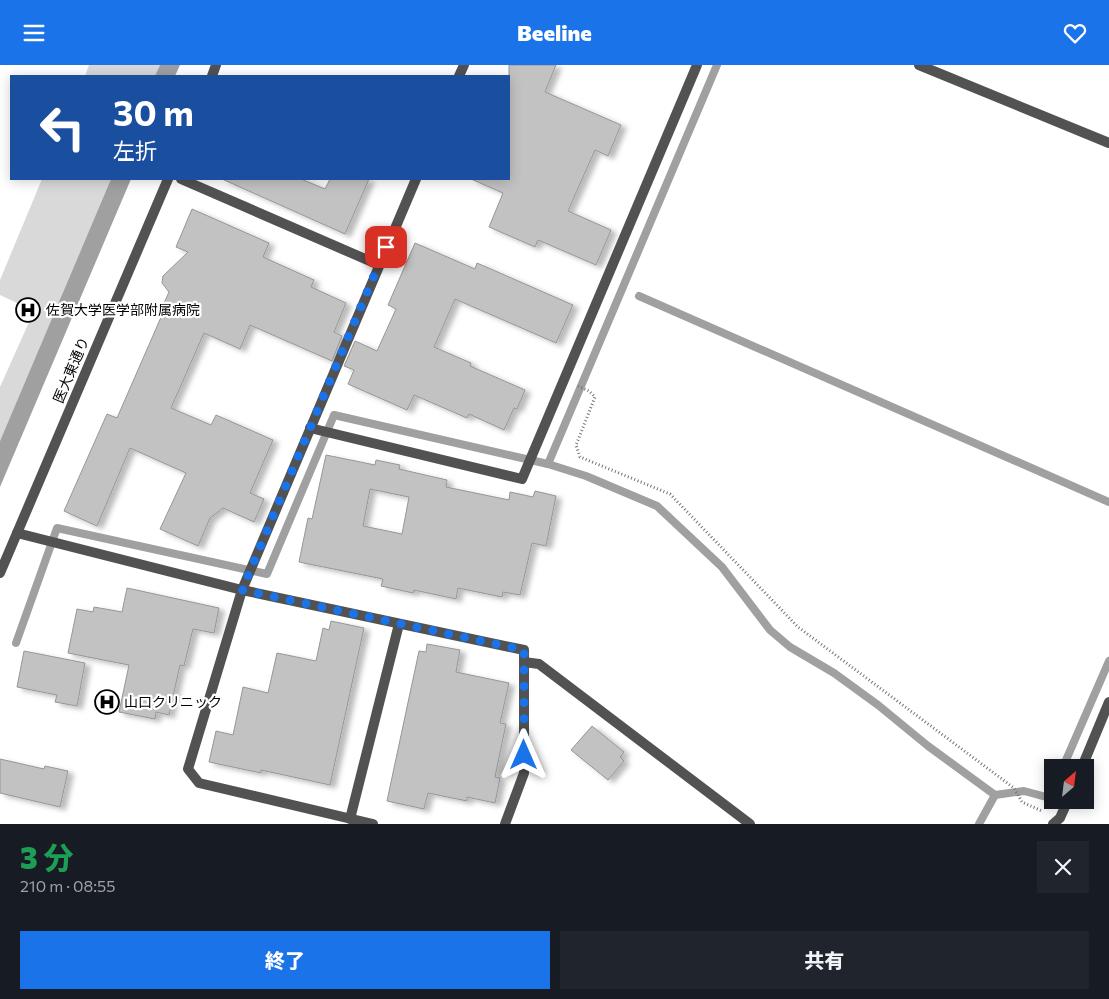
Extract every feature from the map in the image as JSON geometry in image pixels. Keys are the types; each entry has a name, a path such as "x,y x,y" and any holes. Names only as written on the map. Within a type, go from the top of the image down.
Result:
{"street":[{"path":"313,429 522,479 697,65"},
{"path":"919,65 1109,143"},
{"name":"医大東通り","path":"0,573 168,180"},
{"path":"183,180 379,265"},
{"path":"373,824 199,783 188,769 244,585 313,429 416,180"},
{"path":"17,533 62,545 244,585 399,624 524,650 524,773 505,824"},
{"path":"350,819 399,624"},
{"path":"524,662 539,664 750,824"},
{"path":"1085,759 1109,702"},
{"path":"1060,822 1065,809"}],"path":[{"path":"589,391 595,397 576,445 580,457 670,494 798,627 1014,788 1022,802"}],"shaded area":[{"path":"89,65 160,65 155,75 85,75"},
{"path":"160,65 180,65 175,75 155,75"},
{"name":"佐賀大学医学部附属病院","path":"42,180 111,180 0,441 0,387 34,311 0,295 0,280"},
{"path":"111,180 131,180 0,487 0,441"}],"building":[{"path":"509,65 556,65 545,92 621,125 608,156 595,150 568,211 611,230 596,265 538,240 535,247 489,227 503,193 473,180 510,180"},
{"path":"224,180 303,180 325,189 330,180 369,180 345,234"},
{"path":"192,209 269,243 263,257 314,280 311,287 346,303 334,332 342,336 332,361 250,325 240,349 204,333 171,408 211,425 216,415 273,440 250,493 264,499 254,522 223,508 210,518 198,546 160,529 186,473 130,448 97,526 64,511 107,414 117,418 162,315 159,314 169,292 162,283 163,276 188,252 176,247"},
{"path":"415,243 475,269 477,263 573,305 556,343 455,299 434,347 471,363 470,366 525,390 517,409 514,408 504,430 469,414 467,418 414,395 407,410 348,384 354,370 344,366 355,341 377,351 396,309 388,305"},
{"path":"326,455 375,465 376,460 400,465 399,469 447,480 446,487 509,500 510,492 533,497 535,491 556,496 546,546 532,543 520,595 503,592 502,597 458,588 456,599 414,590 413,593 381,586 383,579 299,562 308,518 312,519","holes":["370,489 409,497 402,534 363,526"]},
{"path":"127,588 219,608 214,633 193,629 184,666 180,665 169,715 156,712 155,719 119,712 129,665 68,653 77,609 93,612 94,607 122,612"},
{"path":"331,621 364,628 330,785 261,770 261,773 209,762 216,731 233,735 243,687 268,693 277,653 316,661 323,628 329,630"},
{"path":"427,644 460,650 456,672 509,683 500,723 506,724 495,777 500,778 495,803 467,797 467,801 428,793 424,809 387,801 419,651 426,652"},
{"path":"24,651 85,663 77,706 55,702 57,695 17,687"},
{"path":"592,726 624,752 620,757 624,761 608,780 571,750"},
{"path":"0,759 44,769 45,766 68,771 60,807 0,793"}],"waterway":[{"path":"548,464 717,65"},
{"path":"639,296 1109,502"},
{"path":"16,643 57,528 267,574 334,415 548,464 586,476 657,506 722,567 770,630 790,647 834,673 995,795 1024,791 1044,796"},
{"path":"1066,759 1109,661"},
{"path":"979,824 995,795"}],"place":[{"name":"佐賀大学医学部附属病院","path":"28,310"},
{"name":"山口クリニック","path":"107,702"}],"route":[{"path":"386,247 242,590 524,650 524,755"}]}
